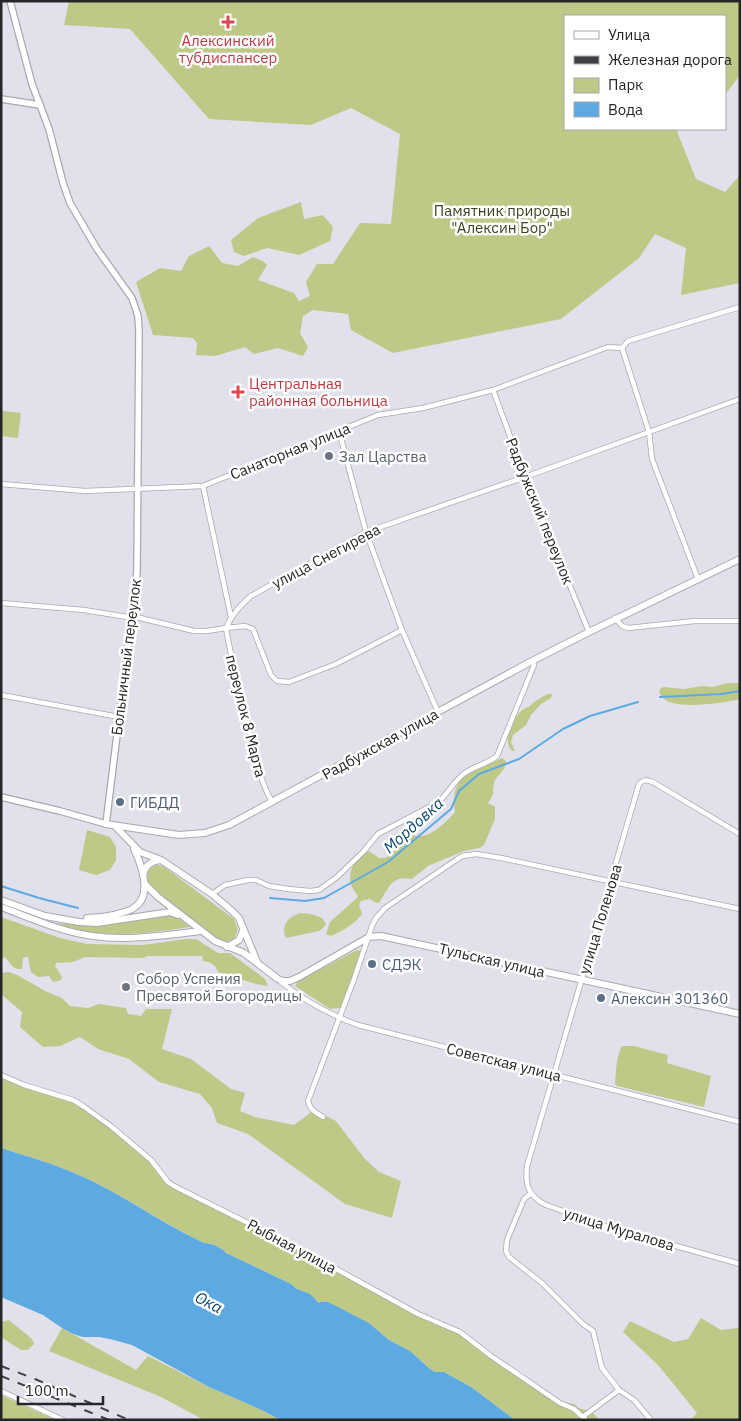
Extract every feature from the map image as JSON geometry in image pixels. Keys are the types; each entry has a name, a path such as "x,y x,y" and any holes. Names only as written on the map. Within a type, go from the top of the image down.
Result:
{"main road":[{"name":"Радбужская улица","path":"106,824 180,835 205,833 228,826 532,661 615,618 740,558"},
{"path":"116,826 143,855 161,860 212,894 235,914 239,918 243,931 259,964"},
{"path":"60,918 94,918 123,913 139,904 142,898 144,883 143,874 132,843"},
{"path":"143,874 144,869 150,863 161,860"},
{"path":"144,883 181,916 215,941 244,953 283,981 290,981 299,977 369,937"},
{"path":"1,900 45,916 80,922 97,923 170,912 181,916"},
{"path":"1,907 43,923 91,936 130,938 201,931"},
{"path":"227,947 239,940 243,931"},
{"name":"Тульская улица","path":"369,937 393,938 740,1014"}],"street":[{"name":"Больничный переулок","path":"10,1 32,84 49,129 70,203 97,249 130,293 138,316 140,331 137,565 106,824"},
{"path":"1,99 40,105"},
{"name":"Санаторная улица","path":"1,484 85,491 203,486 378,415 424,408 493,390 608,348 622,348 628,341 740,307"},
{"path":"622,348 650,432 652,459 698,579"},
{"name":"Радбужский переулок","path":"493,390 524,477 589,632"},
{"name":"улица Снегирева","path":"226,628 230,617 251,596 366,532 740,399"},
{"path":"339,432 366,532 402,630 438,712"},
{"path":"203,486 230,617"},
{"path":"1,604 84,610 127,617 132,616 194,631 246,626 253,629 271,675 277,681 289,682 336,664 402,630"},
{"path":"615,618 622,626 628,628 695,621 740,621"},
{"name":"переулок 8 Марта","path":"226,628 230,656 258,766 264,788 272,802"},
{"path":"212,894 226,885 248,880 256,880 269,886 299,891 319,890 328,885 363,852 378,834 437,803 443,799 456,780 465,772 493,760 497,756 534,665 532,661"},
{"path":"1,695 119,717"},
{"name":"улица Поленова","path":"530,1194 526,1184 527,1166 639,784 646,780 653,782 740,834"},
{"name":"Радбужская улица","path":"1,798 60,811 106,824"},
{"path":"323,1117 309,1107 310,1093 376,918 385,908 455,859 476,854 501,858 554,870 570,871 611,882 740,909"},
{"name":"Советская улица","path":"278,979 293,991 339,1018 380,1031 740,1122"},
{"name":"Рыбная улица","path":"1,1075 24,1085 73,1100 112,1127 151,1160 168,1182 174,1186 293,1245 418,1314 460,1332 490,1356 560,1404 574,1409 585,1418"},
{"path":"530,1194 524,1199 518,1210 507,1240 506,1251 513,1262 543,1284 577,1319 593,1331 602,1368 619,1390 634,1400 651,1420"},
{"name":"улица Муралова","path":"530,1194 537,1201 546,1205 605,1226 740,1264"},
{"path":"585,1418 619,1390"},
{"path":"1,1391 63,1420"}],"green space":[{"name":"Памятник природы \"Алексин Бор\"","path":"69,1 740,1 740,75 726,94 726,15 564,15 564,130 676,130 696,179 725,192 740,175 740,283 681,295 686,248 655,234 639,258 561,319 393,353 351,330 348,314 313,310 303,316 300,333 308,347 303,356 278,348 254,354 245,347 215,356 196,355 197,343 193,338 153,335 136,282 160,268 181,271 189,256 209,246 222,263 238,266 253,257 263,261 267,265 258,280 294,293 299,301 310,296 306,282 317,264 333,264 360,223 391,224 400,134 351,108 311,125 209,119 130,29 64,25"},
{"path":"301,202 304,219 323,215 333,227 330,241 299,255 267,248 244,256 234,252 231,240 258,218"},
{"path":"2,411 21,413 18,438 1,436"},
{"path":"727,683 740,683 740,699 712,704 690,705 670,702 664,699 659,692 664,687 684,689 702,686 713,687"},
{"path":"548,694 552,694 551,698 541,704 531,715 526,725 513,735 511,742 515,751 512,751 509,747 508,736 514,720 522,710"},
{"path":"502,758 506,761 506,764 495,780 488,803 495,807 495,819 484,845 428,866 412,879 405,878 395,881 379,903 370,899 361,901 359,905 362,914 352,924 331,936 326,934 330,922 358,897 350,882 350,876 356,861 364,853 369,851 379,858 384,858 394,854 394,841 397,836 404,834 422,836 438,829 455,812 454,799 456,790 465,776"},
{"path":"87,830 110,837 116,847 116,860 110,870 96,875 79,870"},
{"path":"158,865 163,866 234,919 238,929 235,937 226,941 216,938 150,886 148,872 151,868"},
{"path":"301,913 319,916 326,924 319,931 286,938 284,933 285,925 293,916"},
{"path":"164,915 176,917 190,927 155,932 104,934 87,932 53,923 102,926"},
{"path":"1,917 60,938 87,944 143,945 196,939 218,953 230,953 265,979 268,986 218,972 212,964 203,961 202,956 85,957 73,962 56,963 55,966 62,977 61,980 53,982 49,976 38,977 31,972 28,957 23,958 22,969 14,967 5,957 1,960"},
{"path":"357,950 361,951 340,1008 330,1009 295,986 298,981"},
{"path":"9,972 62,998 70,1006 88,1008 99,1004 126,1008 128,1014 141,1016 146,1009 172,1009 162,1049 191,1059 231,1089 245,1093 240,1111 255,1117 294,1125 314,1110 336,1121 364,1158 379,1172 401,1181 392,1218 345,1204 248,1134 217,1123 212,1108 200,1094 159,1082 129,1059 98,1049 80,1037 60,1046 43,1047 20,1027 22,1012 1,994 1,973"},
{"path":"622,1046 634,1046 668,1055 667,1063 711,1076 704,1107 617,1086 615,1084 617,1064"},
{"path":"1,1072 23,1083 74,1098 113,1125 157,1163 165,1176 174,1184 301,1247 427,1317 461,1330 492,1355 560,1401 574,1404 579,1408 592,1412 599,1420 515,1420 471,1387 444,1372 435,1372 430,1369 410,1351 389,1340 369,1323 320,1303 291,1284 226,1253 216,1246 204,1243 188,1235 91,1181 56,1166 1,1148"},
{"path":"701,1318 721,1330 737,1328 740,1330 740,1420 690,1420 697,1413 658,1365 623,1332 630,1321 674,1342 688,1339"},
{"path":"9,1320 32,1339 34,1344 28,1350 21,1350 1,1337 1,1322"},
{"path":"62,1328 136,1370 148,1356 280,1420 204,1420 161,1397 49,1351"},
{"path":"1,1395 55,1420 1,1420"}],"water":[{"name":"Ока","path":"1,1148 56,1166 91,1181 187,1235 216,1246 226,1253 310,1294 319,1303 328,1302 369,1323 389,1340 410,1351 430,1369 435,1372 444,1372 471,1387 515,1420 280,1420 209,1387 132,1345 110,1339 83,1337 73,1334 43,1315 1,1297"}],"waterway":[{"name":"Мордовка","path":"660,697 721,694 740,691"},
{"name":"Мордовка","path":"270,898 305,901 324,898 388,862 451,809 459,791 479,774 519,759 563,729 590,716 638,702"},
{"name":"Мордовка","path":"1,886 78,908"}],"railway":[{"path":"1,1366 129,1420"},
{"path":"1,1376 109,1420"}],"place":[{"name":"Алексинский тубдиспансер","path":"228,22"},
{"name":"Центральная районная больница","path":"238,392"},
{"name":"Зал Царства","path":"329,456"},
{"name":"ГИБДД","path":"120,802"},
{"name":"СДЭК","path":"372,964"},
{"name":"Собор Успения Пресвятой Богородицы","path":"126,987"},
{"name":"Алексин 301360","path":"601,998"}]}
